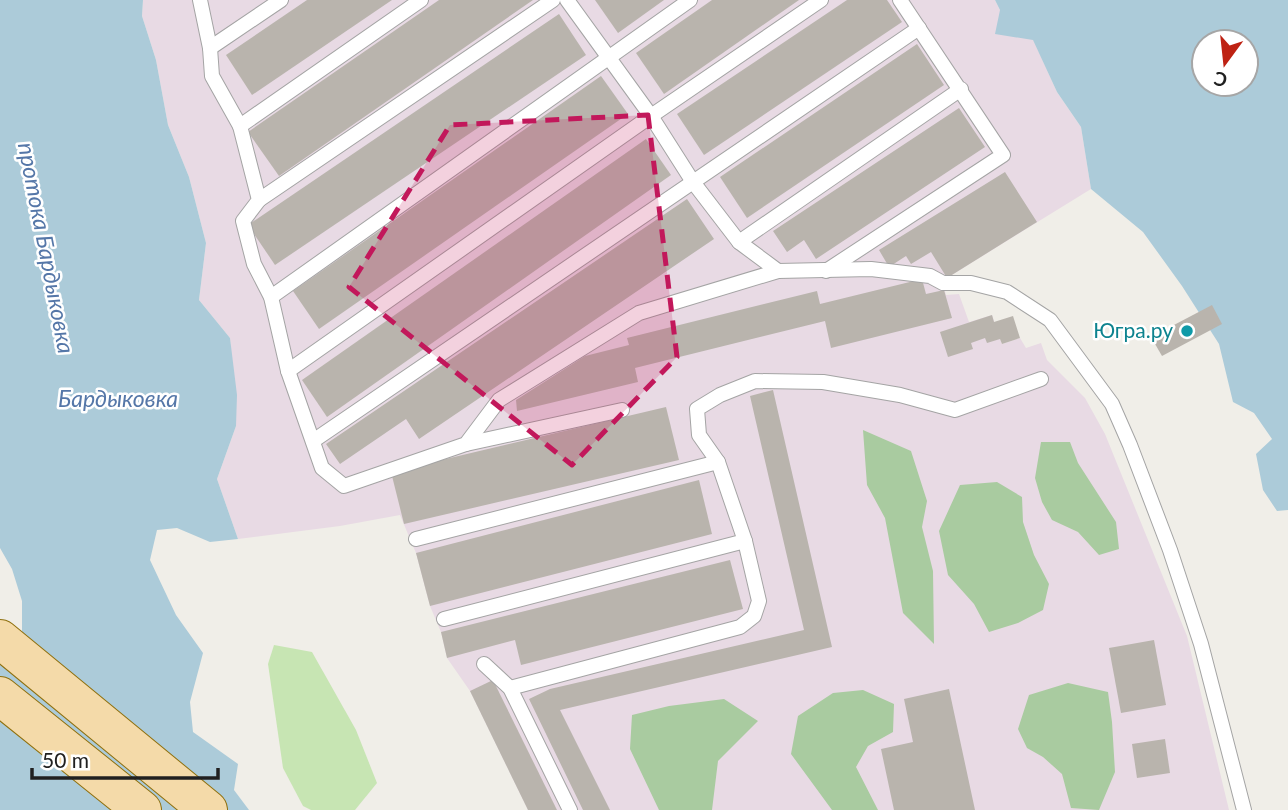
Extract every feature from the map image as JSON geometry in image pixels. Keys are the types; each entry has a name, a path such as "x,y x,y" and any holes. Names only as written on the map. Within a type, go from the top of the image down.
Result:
{"main road":[{"path":"0,639 208,810"},
{"path":"0,696 142,810"}],"lane":[{"path":"200,0 210,48 212,76 240,126 260,200"},
{"path":"210,48 281,0"},
{"path":"240,126 421,0"},
{"path":"553,0 260,200 243,222 254,264 271,297 288,371 322,468 344,486 466,444 622,410"},
{"path":"567,0 651,116 693,182 739,242 778,271"},
{"path":"271,297 691,0"},
{"path":"288,371 821,0"},
{"path":"825,272 1003,155 900,0"},
{"path":"313,442 919,28"},
{"path":"739,242 961,89"},
{"path":"466,444 499,400 639,313 778,271 871,269 930,276 943,283 971,283 1007,292 1050,320 1112,404 1170,550 1201,644 1244,810"},
{"path":"510,688 740,627 754,616 759,601 745,541 718,462 699,435 697,409 720,395 755,381 823,382 900,396 956,410 1041,379"},
{"path":"416,539 718,462"},
{"path":"444,619 745,541"},
{"path":"484,664 510,688 570,810"}],"highlighted area":[{"path":"648,115 677,357 572,465 349,287 450,125"}],"shaded area":[{"path":"143,0 995,0 1000,10 1033,39 1057,92 1081,127 1091,189 947,278 943,283 946,295 959,294 969,322 992,315 1002,344 1020,338 1026,348 1041,343 1047,360 1085,398 1105,434 1187,636 1229,810 528,810 470,691 447,658 416,553 400,515 238,539 217,479 236,426 230,338 199,300 206,243 189,177 168,125 156,60 142,16"}],"green space":[{"path":"863,430 911,451 927,501 922,527 933,571 934,644 903,613 885,518 867,485"},
{"path":"1041,442 1070,442 1078,463 1116,522 1119,549 1099,555 1078,532 1052,520 1042,502 1035,478"},
{"path":"997,482 1022,497 1023,522 1034,555 1049,584 1043,610 1018,623 989,632 974,604 948,575 939,531 960,485"},
{"path":"274,645 312,652 356,730 377,783 355,810 311,810 303,806 283,768 268,664"},
{"path":"1068,683 1108,692 1115,772 1099,810 1071,808 1062,774 1043,757 1027,748 1018,729 1029,695"},
{"path":"863,690 894,704 893,732 868,746 856,767 878,810 832,810 791,754 798,716 833,693"},
{"path":"724,699 758,721 718,761 712,810 659,810 630,749 632,715 669,706"}],"water":[{"name":"Бардыковка","path":"0,0 143,0 142,16 156,60 168,125 189,177 206,243 199,300 230,338 237,395 236,426 217,479 238,539 210,542 177,528 157,530 150,560 176,615 203,653 190,702 193,732 238,764 234,790 249,810 0,810 0,663 22,633 22,601 12,569 0,548"},
{"path":"995,0 1288,0 1288,510 1277,511 1263,490 1256,454 1272,439 1254,413 1233,402 1219,344 1143,232 1091,189 1081,127 1057,92 1033,40 995,34 1000,10"}],"building":[{"path":"307,0 392,0 252,95 226,55"},
{"path":"439,0 533,0 279,176 248,132"},
{"path":"595,0 664,0 618,33"},
{"path":"712,0 799,0 664,94 636,53"},
{"path":"847,0 887,0 902,22 704,155 677,114"},
{"path":"559,14 586,55 275,265 248,225"},
{"path":"917,44 944,85 747,218 720,177"},
{"path":"601,76 628,114 319,329 293,291"},
{"path":"959,108 985,147 816,259 804,240 787,252 773,231"},
{"path":"646,139 671,175 327,417 302,380"},
{"path":"1005,172 1037,222 947,278 931,252 911,264 906,256 889,267 879,250"},
{"path":"687,199 714,239 419,439 406,419 340,464 326,444"},
{"path":"922,279 926,294 944,290 952,318 831,348 825,321 635,368 638,382 517,411 516,400 585,356 629,345 627,338 817,291 820,304"},
{"name":"Югра.ру","path":"1212,305 1222,324 1162,356 1151,337"},
{"path":"992,315 994,322 1013,316 1020,338 1002,344 1000,339 987,343 985,338 971,343 973,349 948,357 940,332"},
{"path":"773,390 832,647 560,710 610,810 583,810 529,699 550,689 804,630 750,396"},
{"path":"666,407 679,460 404,524 391,472"},
{"path":"699,480 712,534 430,606 416,553"},
{"path":"730,560 743,609 521,665 515,640 447,658 441,632"},
{"path":"1154,640 1166,705 1121,713 1109,648"},
{"path":"493,680 557,810 528,810 470,691"},
{"path":"949,689 975,810 894,810 881,749 913,742 904,699"},
{"path":"1165,739 1170,773 1137,778 1132,744"}],"place":[{"name":"Югра.ру","path":"1187,331"}],"water label":[{"name":"протока Бардыковка","path":"46,248"}]}
